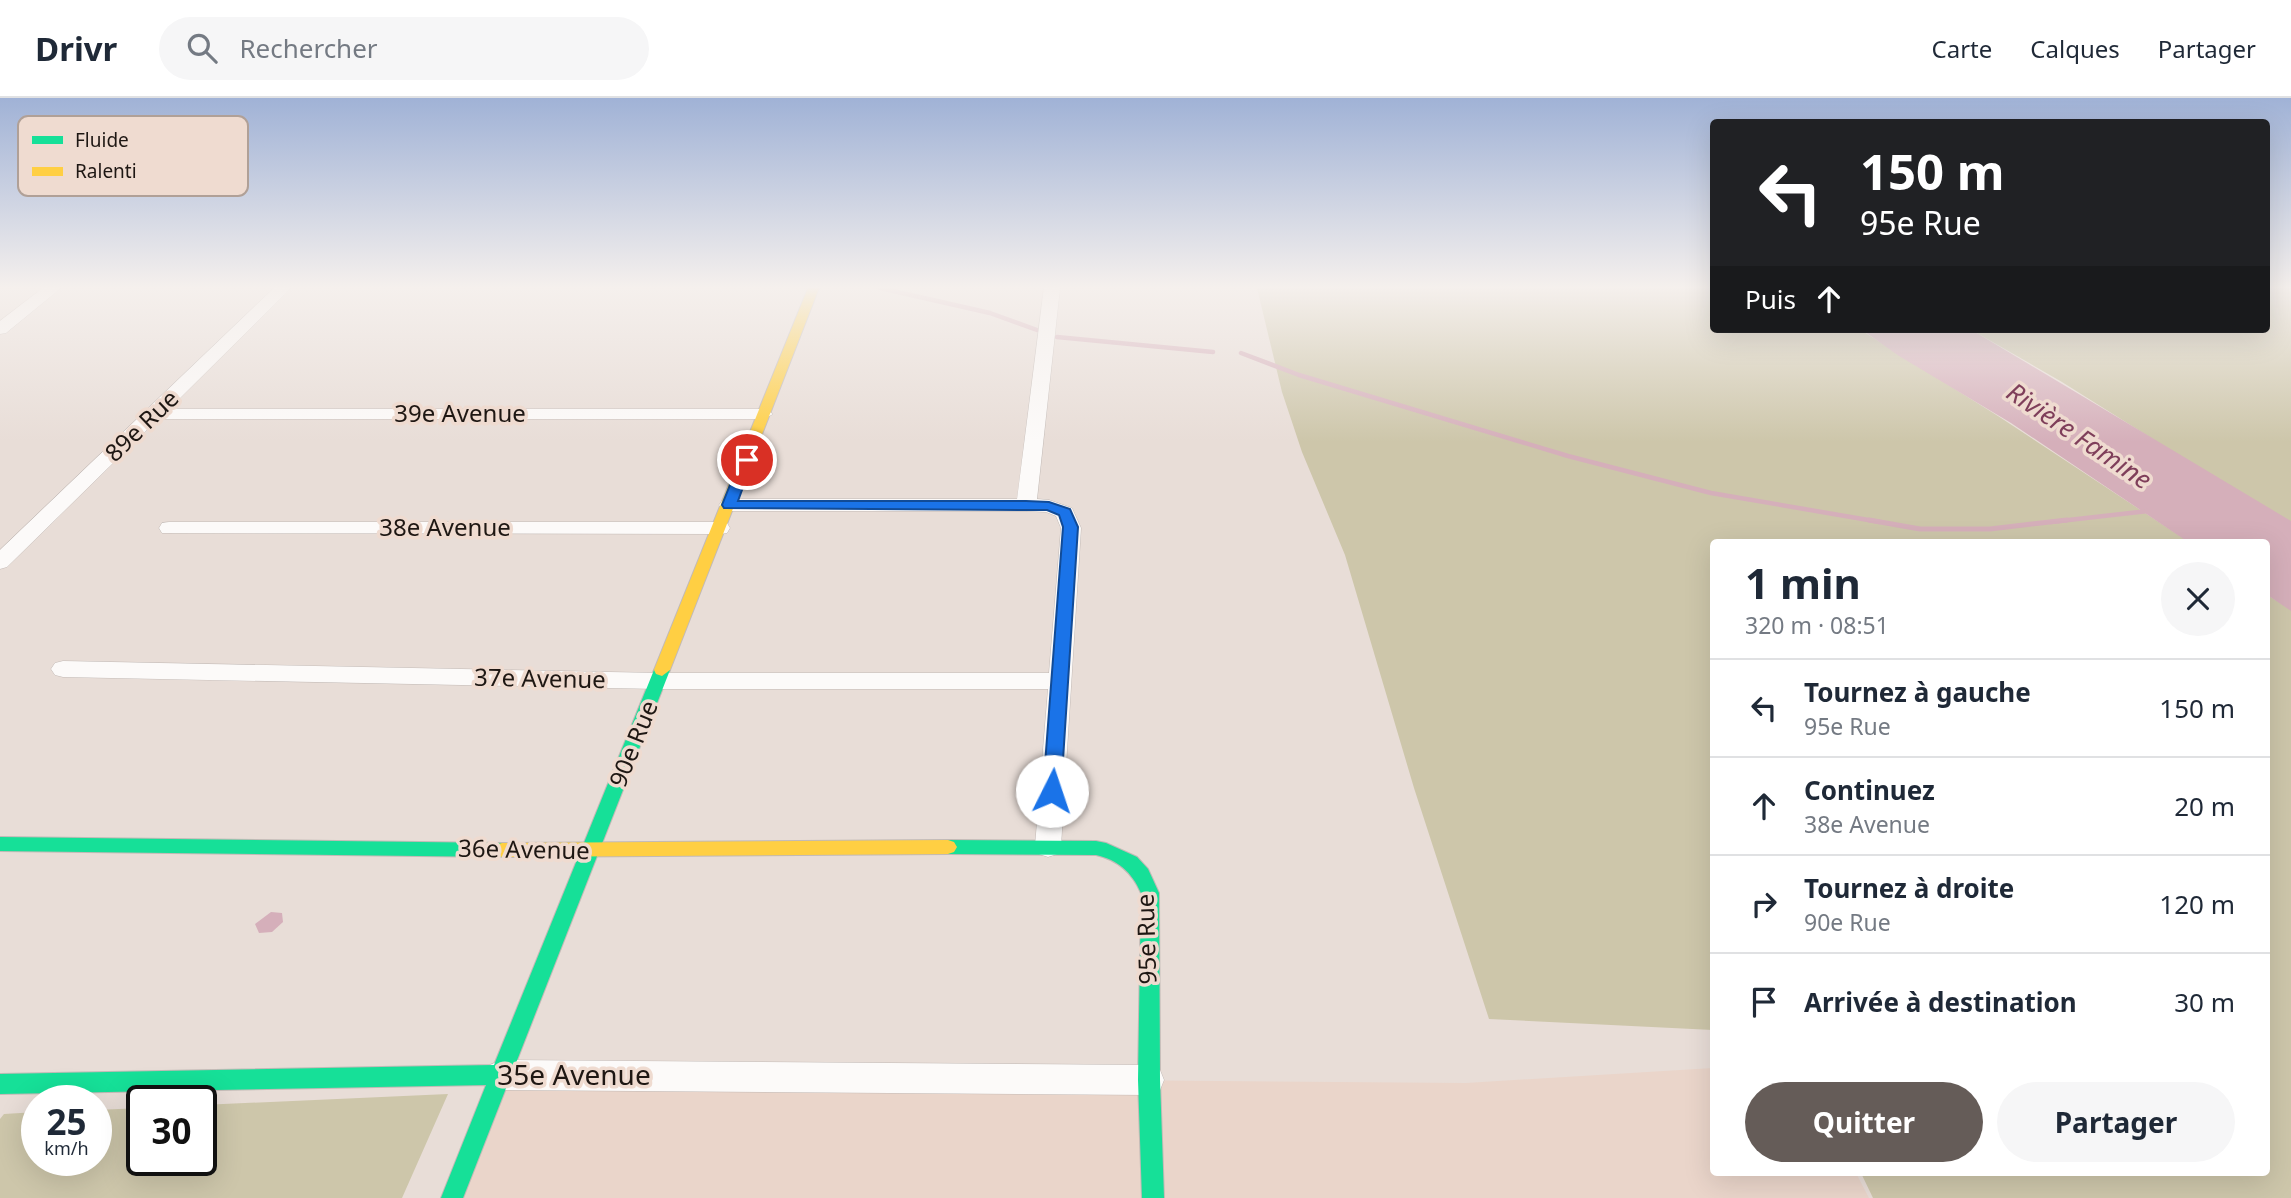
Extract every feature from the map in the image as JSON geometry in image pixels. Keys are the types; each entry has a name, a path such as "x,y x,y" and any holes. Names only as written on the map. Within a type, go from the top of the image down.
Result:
{"street":[{"name":"89e Rue","path":"0,562 231,339"},
{"name":"90e Rue","path":"452,1198 794,339"},
{"path":"1026,505 1046,339"},
{"name":"39e Avenue","path":"155,414 764,415"},
{"path":"729,505 1026,505 1049,506 1065,512 1071,527 1048,846"},
{"name":"38e Avenue","path":"169,528 720,527"},
{"name":"37e Avenue","path":"63,669 659,681 1060,681"},
{"name":"36e Avenue","path":"0,844 591,851 1048,846"},
{"name":"95e Rue","path":"1048,846 1084,847 1115,852 1138,867 1150,893 1149,1080 1153,1198"},
{"name":"35e Avenue","path":"0,1084 138,1083 298,1076 501,1075 1149,1080"}],"shaded area":[{"path":"1269,339 1876,339 2184,539 1710,539 1710,1030 1489,1019 1414,788 1345,555 1302,452 1282,392"},
{"path":"1988,339 2291,339 2291,526 2062,382"},
{"path":"2270,597 2291,610 2291,1198 1873,1198 1862,1176 2270,1176"},
{"path":"1710,1068 1710,1176 1858,1176 1869,1198 452,1198 501,1075 1466,1083"},
{"path":"448,1094 402,1198 0,1198 0,1119 4,1114 21,1113 21,1176 112,1176 112,1109 126,1109 126,1176 217,1176 217,1104"}],"water":[{"name":"Rivière Famine","path":"1876,339 1987,339 2291,521 2291,611 2270,597 2270,539 2184,539 2011,423"},
{"path":"271,912 282,913 283,922 272,932 259,933 255,924"}],"waterway":[{"path":"1081,339 1213,352"},
{"path":"1241,353 1299,375 1568,456 1711,493 1880,522"},
{"path":"2051,522 2148,511"},
{"path":"1869,520 1920,529 1990,529 2067,520"}],"traffic: fast":[{"path":"452,1198 662,670"},
{"path":"0,844 502,850"},
{"path":"948,847 1096,848 1123,857 1136,868 1146,883 1150,893 1149,1080 1153,1198"},
{"path":"0,1084 501,1075"}],"traffic: slow":[{"path":"662,670 794,339"},
{"path":"502,850 948,847"}],"route":[{"path":"747,460 729,505 1026,505 1049,506 1065,512 1071,527 1052,791"}]}
